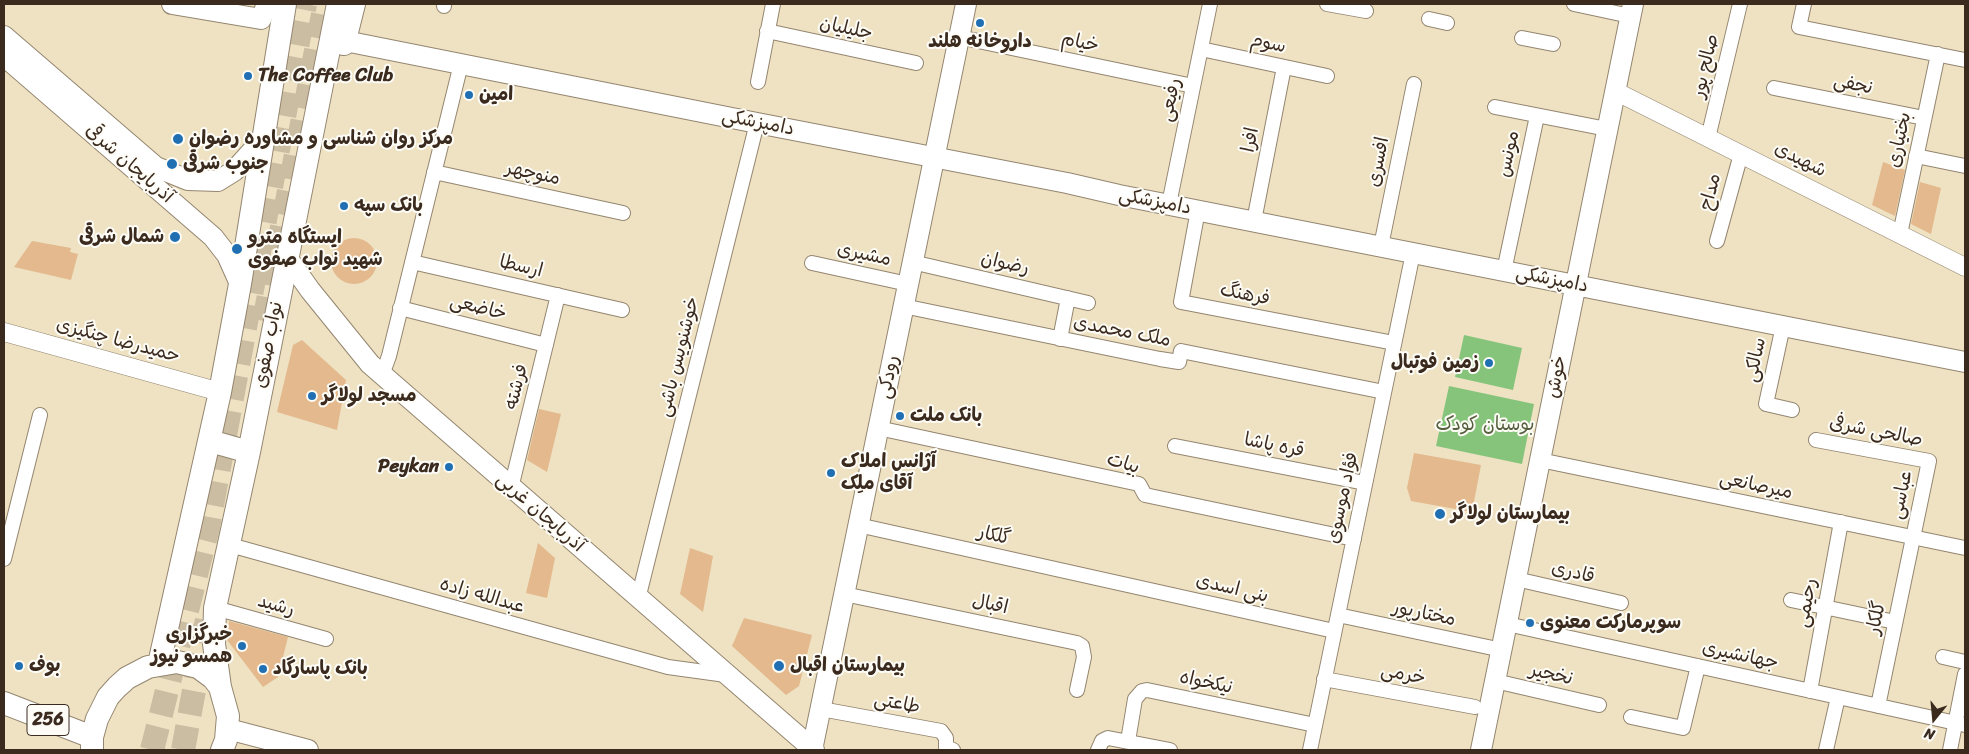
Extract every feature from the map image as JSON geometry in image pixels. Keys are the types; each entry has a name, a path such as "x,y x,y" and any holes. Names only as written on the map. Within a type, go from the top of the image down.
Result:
{"main road":[{"path":"172,4 261,19 266,4"},
{"name":"نواب صفوی","path":"159,664 220,392 240,284 285,4"},
{"name":"نواب صفوی","path":"228,729 226,704 220,687 214,644 215,608 249,452 286,256 338,4"},
{"path":"297,208 315,170 354,4"},
{"name":"رودکی","path":"813,750 966,4"},
{"name":"خوش","path":"1481,750 1632,10"},
{"name":"آذربایجان شرقی","path":"4,36 156,167 188,180 218,181 234,171 264,138"},
{"name":"دامپزشکی","path":"345,41 1965,362"},
{"name":"آذربایجان شرقی","path":"4,56 213,237 227,255 240,284"},
{"name":"آذربایجان غربی","path":"286,256 304,282 370,364 813,750"},
{"path":"210,441 249,452"},
{"path":"92,743 101,709 117,687 138,671 159,664 178,662 198,667 213,678 220,687"},
{"name":"256","path":"4,703 92,743"},
{"path":"222,750 228,729 308,750"}],"street":[{"path":"758,82 773,4"},
{"name":"رفیعی","path":"1169,204 1210,4"},
{"path":"1327,4 1366,11"},
{"path":"1574,4 1632,10"},
{"name":"صالح پور","path":"1708,138 1740,4"},
{"path":"1804,4 1799,27 1965,60"},
{"path":"1429,19 1447,23"},
{"name":"جلیلیان","path":"768,31 916,63"},
{"name":"خیام","path":"959,37 1193,86"},
{"path":"1522,38 1553,44"},
{"name":"سوم","path":"1201,49 1327,76"},
{"name":"بختیاری","path":"1900,234 1938,54"},
{"path":"382,375 412,262 460,64"},
{"name":"افرا","path":"1254,221 1284,67"},
{"name":"افسری","path":"1381,246 1414,84"},
{"name":"نجفی","path":"1774,88 1924,118"},
{"name":"شهیدی","path":"1615,91 1965,267"},
{"path":"1495,107 1537,116"},
{"name":"مونس","path":"1504,271 1537,116 1607,130"},
{"name":"خوشنویس باشی","path":"638,599 757,123"},
{"name":"مداح","path":"1717,240 1741,154"},
{"path":"1916,156 1965,166"},
{"name":"منوچهر","path":"434,172 623,213"},
{"name":"فرهنگ","path":"1198,210 1181,302 1394,343"},
{"name":"فؤاد موسوی","path":"1310,750 1413,253"},
{"name":"ارسطا","path":"412,262 622,310"},
{"name":"رضوان","path":"912,262 1088,303"},
{"name":"مشیری","path":"812,263 908,284"},
{"name":"فرشته","path":"511,488 558,295"},
{"path":"1060,339 1068,298"},
{"name":"ملک محمدی","path":"903,306 1179,362 1181,351 1384,392"},
{"name":"خاضعی","path":"400,308 546,345"},
{"name":"سالکی","path":"1783,326 1766,404 1792,410"},
{"name":"حمیدرضا چنگیزی","path":"4,332 220,392"},
{"path":"4,559 40,415"},
{"name":"بیات","path":"878,428 1139,484 1145,495 1354,539"},
{"name":"صالحی شرفی","path":"1816,440 1929,461"},
{"name":"قره پاشا","path":"1175,446 1365,482"},
{"name":"میرصانعی","path":"1540,460 1965,548"},
{"name":"عباسی","path":"1912,537 1929,461"},
{"name":"رحیمی","path":"1810,691 1841,522"},
{"name":"گلکار","path":"858,525 1121,584"},
{"name":"گلکار","path":"1878,706 1912,537"},
{"name":"عبدالله زاده","path":"230,545 668,667 726,675"},
{"name":"قادری","path":"1516,579 1621,603"},
{"name":"بنی اسدی","path":"1121,584 1334,631"},
{"name":"اقبال","path":"844,594 1077,642 1082,646 1084,657 1077,690"},
{"path":"1791,600 1895,622"},
{"name":"رشید","path":"215,608 326,639"},
{"name":"مختارپور","path":"1338,615 1502,650"},
{"name":"جهانشیری","path":"1507,624 1961,724"},
{"path":"1943,657 1965,662"},
{"path":"1631,717 1683,728 1698,666"},
{"path":"1950,750 1961,724 1965,674"},
{"name":"خرمی","path":"1324,679 1474,707"},
{"name":"نخجیر","path":"1495,681 1599,705"},
{"name":"نیکخواه","path":"1128,742 1135,699 1142,691 1148,690 1315,725"},
{"path":"1826,750 1838,697"},
{"name":"طاعتی","path":"821,709 941,731 946,738 946,747 953,750"},
{"path":"1098,750 1102,741 1108,738 1170,750"}],"green space":[{"name":"زمین فوتبال","path":"1464,335 1522,348 1513,390 1455,377"},
{"name":"بوستان کودک","path":"1449,386 1534,404 1522,464 1436,446"}],"building":[{"path":"1883,162 1905,170 1895,216 1872,205"},
{"path":"1920,182 1941,188 1931,234 1911,224"},
{"path":"354,238 367,242 373,248 377,261 373,274 367,280 354,284 341,280 335,274 331,261 335,248 341,242"},
{"path":"32,241 71,248 70,252 78,254 71,280 14,267"},
{"name":"مسجد لولاگر","path":"302,340 346,380 337,430 277,412 293,345"},
{"path":"539,409 561,414 547,472 527,460"},
{"path":"1414,453 1481,465 1472,512 1411,501 1407,488"},
{"path":"538,543 555,558 547,598 526,593"},
{"path":"690,548 713,556 703,612 680,594"},
{"name":"بیمارستان اقبال","path":"744,618 812,635 799,686 786,695 732,646"},
{"path":"229,621 288,637 278,677 263,687 227,640"}],"tunnel":[{"path":"152,750 208,527 305,4"},
{"path":"264,321 325,4"},
{"path":"183,750 208,614"}],"place":[{"name":"داروخانه هلند","path":"980,23"},
{"name":"The Coffee Club","path":"248,76"},
{"name":"امین","path":"469,95"},
{"name":"مرکز روان شناسی و مشاوره رضوان","path":"178,139"},
{"name":"جنوب شرقی","path":"172,164"},
{"name":"بانک سپه","path":"344,206"},
{"name":"شمال شرقی","path":"175,237"},
{"name":"ایستگاه مترو شهید نواب صفوی","path":"237,249"},
{"name":"زمین فوتبال","path":"1489,363"},
{"name":"مسجد لولاگر","path":"312,396"},
{"name":"بانک ملت","path":"900,416"},
{"name":"Peykan","path":"449,467"},
{"name":"آژانس املاک آقای ملِک","path":"831,473"},
{"name":"بیمارستان لولاگر","path":"1440,514"},
{"name":"سوپرمارکت معنوی","path":"1530,623"},
{"name":"خبرگزاری همسو نیوز","path":"242,646"},
{"name":"بوف","path":"19,666"},
{"name":"بیمارستان اقبال","path":"779,666"},
{"name":"بانک پاسارگاد","path":"263,669"}]}
